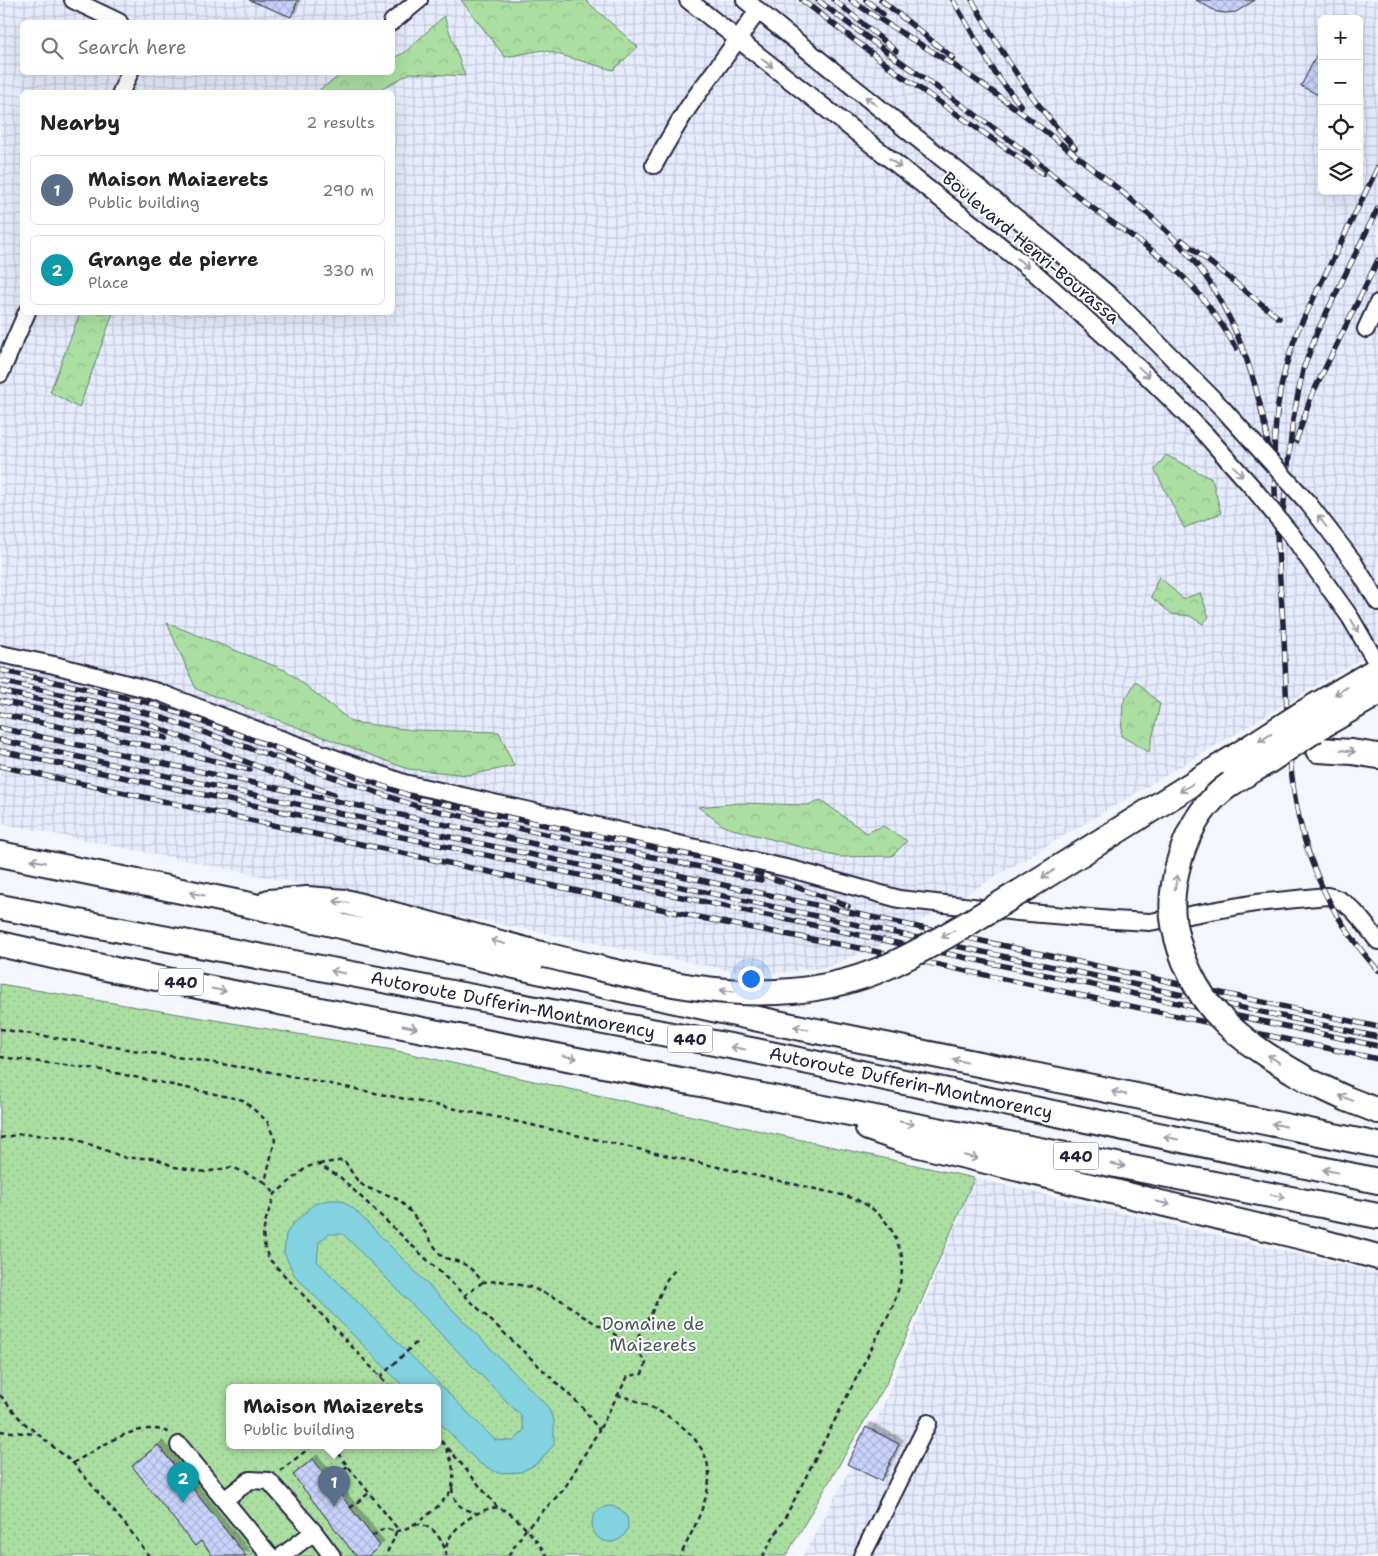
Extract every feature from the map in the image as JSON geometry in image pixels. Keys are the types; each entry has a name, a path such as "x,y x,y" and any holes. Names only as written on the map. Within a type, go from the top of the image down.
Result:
{"highway":[{"path":"1378,667 1293,752 1270,760 1235,780 1211,801 1197,820 1185,844 1178,868 1173,900 1174,924 1180,948 1200,992 1219,1016 1248,1042 1281,1064 1315,1084 1378,1111"},
{"path":"245,904 307,899 346,902 545,955 656,982 691,988 753,993 814,989 847,981 890,965 927,946 1020,892 1378,694"},
{"path":"1312,731 1345,751 1378,756"},
{"path":"0,854 245,904 778,1023 1378,1145"},
{"name":"Autoroute Dufferin-Montmorency","path":"0,907 756,1051 1378,1181"},
{"name":"440","path":"0,944 115,970 1378,1216"},
{"path":"0,954 115,970"},
{"path":"774,1097 911,1143 1319,1241 1378,1257"},
{"path":"1319,1241 1378,1252"}],"street":[{"path":"73,0 116,20"},
{"path":"394,20 419,0"},
{"name":"Boulevard Henri-Bourassa","path":"688,0 1035,273 1090,321 1150,378 1206,435 1291,534 1350,617 1378,667"},
{"path":"654,165 698,93 738,40 752,5"},
{"name":"Boulevard Henri-Bourassa","path":"752,5 1050,245 1114,299 1223,409 1308,503 1352,560 1378,602"},
{"path":"122,90 129,75"},
{"path":"1366,329 1378,303"},
{"path":"0,374 25,315"},
{"path":"0,654 158,692 278,738 404,783 795,870 899,898 1018,912 1150,922 1256,903 1327,896 1337,897 1348,906 1378,941"},
{"path":"862,1556 928,1423"},
{"path":"179,1445 270,1556"},
{"path":"224,1500 250,1480 269,1480 332,1556"},
{"path":"282,1556 314,1532"}],"path":[{"path":"0,1029 265,1071 496,1117 842,1195 857,1199 878,1213 892,1229 902,1257 901,1281 893,1306 787,1514 762,1556"},
{"path":"0,1057 97,1069 243,1100 267,1120 275,1140 265,1182"},
{"path":"0,1138 21,1134 70,1137 126,1158 154,1158 175,1167 205,1172 232,1167 265,1182 275,1194"},
{"path":"387,1384 269,1259 265,1249 263,1234 275,1194 306,1167 344,1160 359,1182 367,1188 381,1191 398,1200 425,1231 430,1243 443,1258 459,1261 472,1269 482,1282"},
{"path":"318,1164 340,1177 582,1407 599,1430"},
{"path":"633,1345 652,1312 666,1279 675,1270"},
{"path":"464,1296 482,1282 501,1280 530,1287 563,1300 581,1315 633,1345 646,1363 642,1374 628,1376 564,1489 526,1529 508,1556"},
{"path":"380,1376 419,1340"},
{"path":"0,1395 22,1421 73,1463 149,1556"},
{"path":"617,1395 658,1410 678,1424 697,1442 708,1464 708,1486 702,1510 680,1556"},
{"path":"73,1463 112,1440 134,1432 161,1429 171,1434 179,1445"},
{"path":"0,1431 36,1434"},
{"path":"441,1440 498,1508 513,1516 526,1529 541,1546 546,1556"},
{"path":"444,1444 450,1456 453,1497 464,1510 476,1513"},
{"path":"269,1480 308,1449"},
{"path":"334,1449 397,1528 385,1556"},
{"path":"329,1480 348,1466"},
{"path":"372,1536 385,1528 396,1531 424,1518 442,1504 452,1488"},
{"path":"350,1508 369,1492"},
{"path":"446,1554 448,1541 458,1526 476,1513 498,1508"},
{"path":"413,1524 426,1525 433,1530 440,1538 446,1554"}],"shaded area":[{"path":"0,0 1378,0 1378,649 879,946 824,968 767,974 727,970 0,823"},
{"path":"974,1178 1378,1273 1378,1556 803,1556 881,1411"}],"green space":[{"path":"461,0 585,0 638,47 613,70 543,50 505,57"},
{"path":"444,16 465,76 410,73 380,90 319,90 345,75 395,75 395,57 404,53"},
{"path":"79,315 112,315 79,408 50,392"},
{"path":"1166,455 1212,479 1221,513 1184,528 1155,470"},
{"path":"1159,576 1183,599 1200,593 1209,617 1203,624 1190,616 1172,614 1151,597"},
{"path":"167,623 287,671 352,722 412,730 499,732 514,766 469,775 408,769 196,689"},
{"path":"1136,681 1160,704 1149,752 1121,736 1123,703"},
{"path":"821,800 866,833 883,826 907,841 892,856 839,857 725,827 698,807 740,803 808,805"},
{"name":"Domaine de Maizerets","path":"0,984 393,1050 974,1178 886,1384 786,1556 0,1556"}],"water":[{"path":"328,1200 341,1200 354,1209 547,1406 554,1420 554,1445 538,1463 521,1472 498,1473 479,1463 441,1424 441,1386 495,1440 514,1441 524,1430 521,1416 343,1234 329,1234 319,1242 317,1261 439,1384 401,1384 295,1276 284,1253 286,1234 292,1225 314,1204"},
{"path":"610,1506 617,1507 623,1511 627,1517 627,1531 623,1537 617,1541 610,1542 603,1541 597,1537 593,1531 592,1524 593,1517 597,1511 603,1507"}],"building":[{"path":"249,0 298,0 291,17"},
{"path":"1196,0 1255,0 1236,12 1226,13 1217,12"},
{"path":"1318,52 1318,95 1301,86"},
{"path":"866,1427 899,1444 881,1481 847,1464"},
{"path":"158,1445 246,1556 213,1556 201,1541 195,1546 132,1466"},
{"path":"313,1459 380,1546 368,1556 356,1556 293,1475"}],"railway":[{"path":"802,0 899,74 1043,174"},
{"path":"818,0 1019,147 1087,203 1168,263 1186,279 1202,298 1217,317 1236,348"},
{"path":"834,0 896,51"},
{"path":"851,0 955,66 1050,135 1128,197 1158,223 1186,252 1210,283 1240,343 1255,385 1269,450"},
{"path":"866,0 883,14"},
{"path":"881,0 953,58"},
{"path":"953,0 995,73 1021,106"},
{"path":"972,0 1032,96 1075,148"},
{"path":"1378,167 1298,330 1292,346 1280,392 1274,457 1289,747 1298,815 1307,848 1320,882 1337,915 1361,950 1378,970"},
{"path":"1282,521 1293,419 1303,370 1317,332 1378,208"},
{"path":"1182,240 1279,318"},
{"path":"1296,441 1311,397 1378,260"},
{"path":"0,670 150,703 419,799 709,859 744,868 848,906"},
{"path":"0,681 151,714 419,807 761,880"},
{"path":"0,691 145,723 334,794"},
{"path":"0,701 166,738"},
{"path":"0,714 196,756 250,770"},
{"path":"0,728 1378,1027"},
{"path":"0,740 1378,1037"},
{"path":"0,751 1378,1046"},
{"path":"0,766 721,922 859,948 1378,1059"}],"place":[{"name":"Grange de pierre","path":"183,1503"},
{"name":"Maison Maizerets","path":"334,1507"}]}
